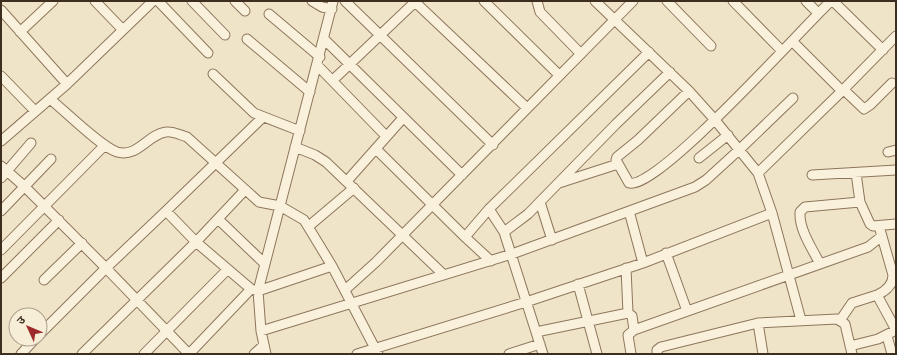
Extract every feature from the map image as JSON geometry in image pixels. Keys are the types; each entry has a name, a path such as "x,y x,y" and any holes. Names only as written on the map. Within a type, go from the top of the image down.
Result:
{"street":[{"path":"95,1 123,30"},
{"path":"1,141 67,84 153,1"},
{"path":"158,1 208,53"},
{"path":"192,1 225,35"},
{"path":"235,1 245,11"},
{"path":"31,143 3,171 24,186 44,205 189,354 254,290 265,264 333,5 322,7 312,1"},
{"path":"345,1 493,145"},
{"path":"333,80 415,1 527,108"},
{"path":"484,1 559,75"},
{"path":"536,1 540,12 581,54"},
{"path":"595,1 689,91 740,149 758,173 772,213 790,275 800,320"},
{"path":"345,290 371,268 633,1"},
{"path":"667,1 711,46"},
{"path":"733,1 782,51"},
{"path":"806,1 818,13"},
{"path":"689,91 638,140 617,157 616,160 629,183 631,184 640,180 663,167 715,120 818,13 832,1 883,50"},
{"path":"20,32 49,2"},
{"path":"2,13 67,84"},
{"path":"269,14 319,61 333,80 386,136"},
{"path":"758,173 843,91 896,36"},
{"path":"248,39 310,92"},
{"path":"324,39 462,175"},
{"path":"792,41 843,91 864,109 892,83"},
{"path":"464,237 489,209 649,52"},
{"path":"504,232 540,202 616,124 670,72"},
{"path":"213,74 249,109 263,117 300,131"},
{"path":"2,79 35,111"},
{"path":"50,98 105,145 117,152 128,153 159,134 173,132 186,137 216,162 259,202 280,206 299,216 309,226 332,266 376,351"},
{"path":"261,331 491,261 695,187 706,180 793,98"},
{"path":"48,326 263,117"},
{"path":"347,181 403,118"},
{"path":"699,158 728,135"},
{"path":"1,250 105,145"},
{"path":"295,147 321,158 347,181 444,275"},
{"path":"376,149 464,237 491,261"},
{"path":"1,211 51,159"},
{"path":"557,184 618,164"},
{"path":"812,175 896,170"},
{"path":"856,173 860,202 870,224 879,226 896,224"},
{"path":"309,226 354,188"},
{"path":"82,354 196,242 245,190"},
{"path":"540,202 552,240"},
{"path":"820,264 803,231 800,222 800,212 805,207 860,202"},
{"path":"489,209 504,232 543,354"},
{"path":"166,211 196,242 227,270 254,290 266,354"},
{"path":"629,211 643,263"},
{"path":"357,354 376,351 643,263 772,213"},
{"path":"218,219 265,264"},
{"path":"1,278 59,220"},
{"path":"841,319 852,303 878,295 888,288 893,281 894,271 879,226"},
{"path":"631,354 628,335 634,330 868,248 882,236"},
{"path":"44,280 82,243"},
{"path":"666,253 687,311"},
{"path":"254,290 332,266"},
{"path":"626,268 628,314 632,316 634,330"},
{"path":"144,354 227,270"},
{"path":"578,284 597,354"},
{"path":"841,319 845,324 851,350 887,336 896,330 878,295"},
{"path":"536,332 628,314"},
{"path":"657,354 657,350 661,347 758,323 841,319"},
{"path":"758,323 763,354"},
{"path":"887,336 892,354"},
{"path":"509,354 540,344"},
{"path":"254,354 264,345"}]}
